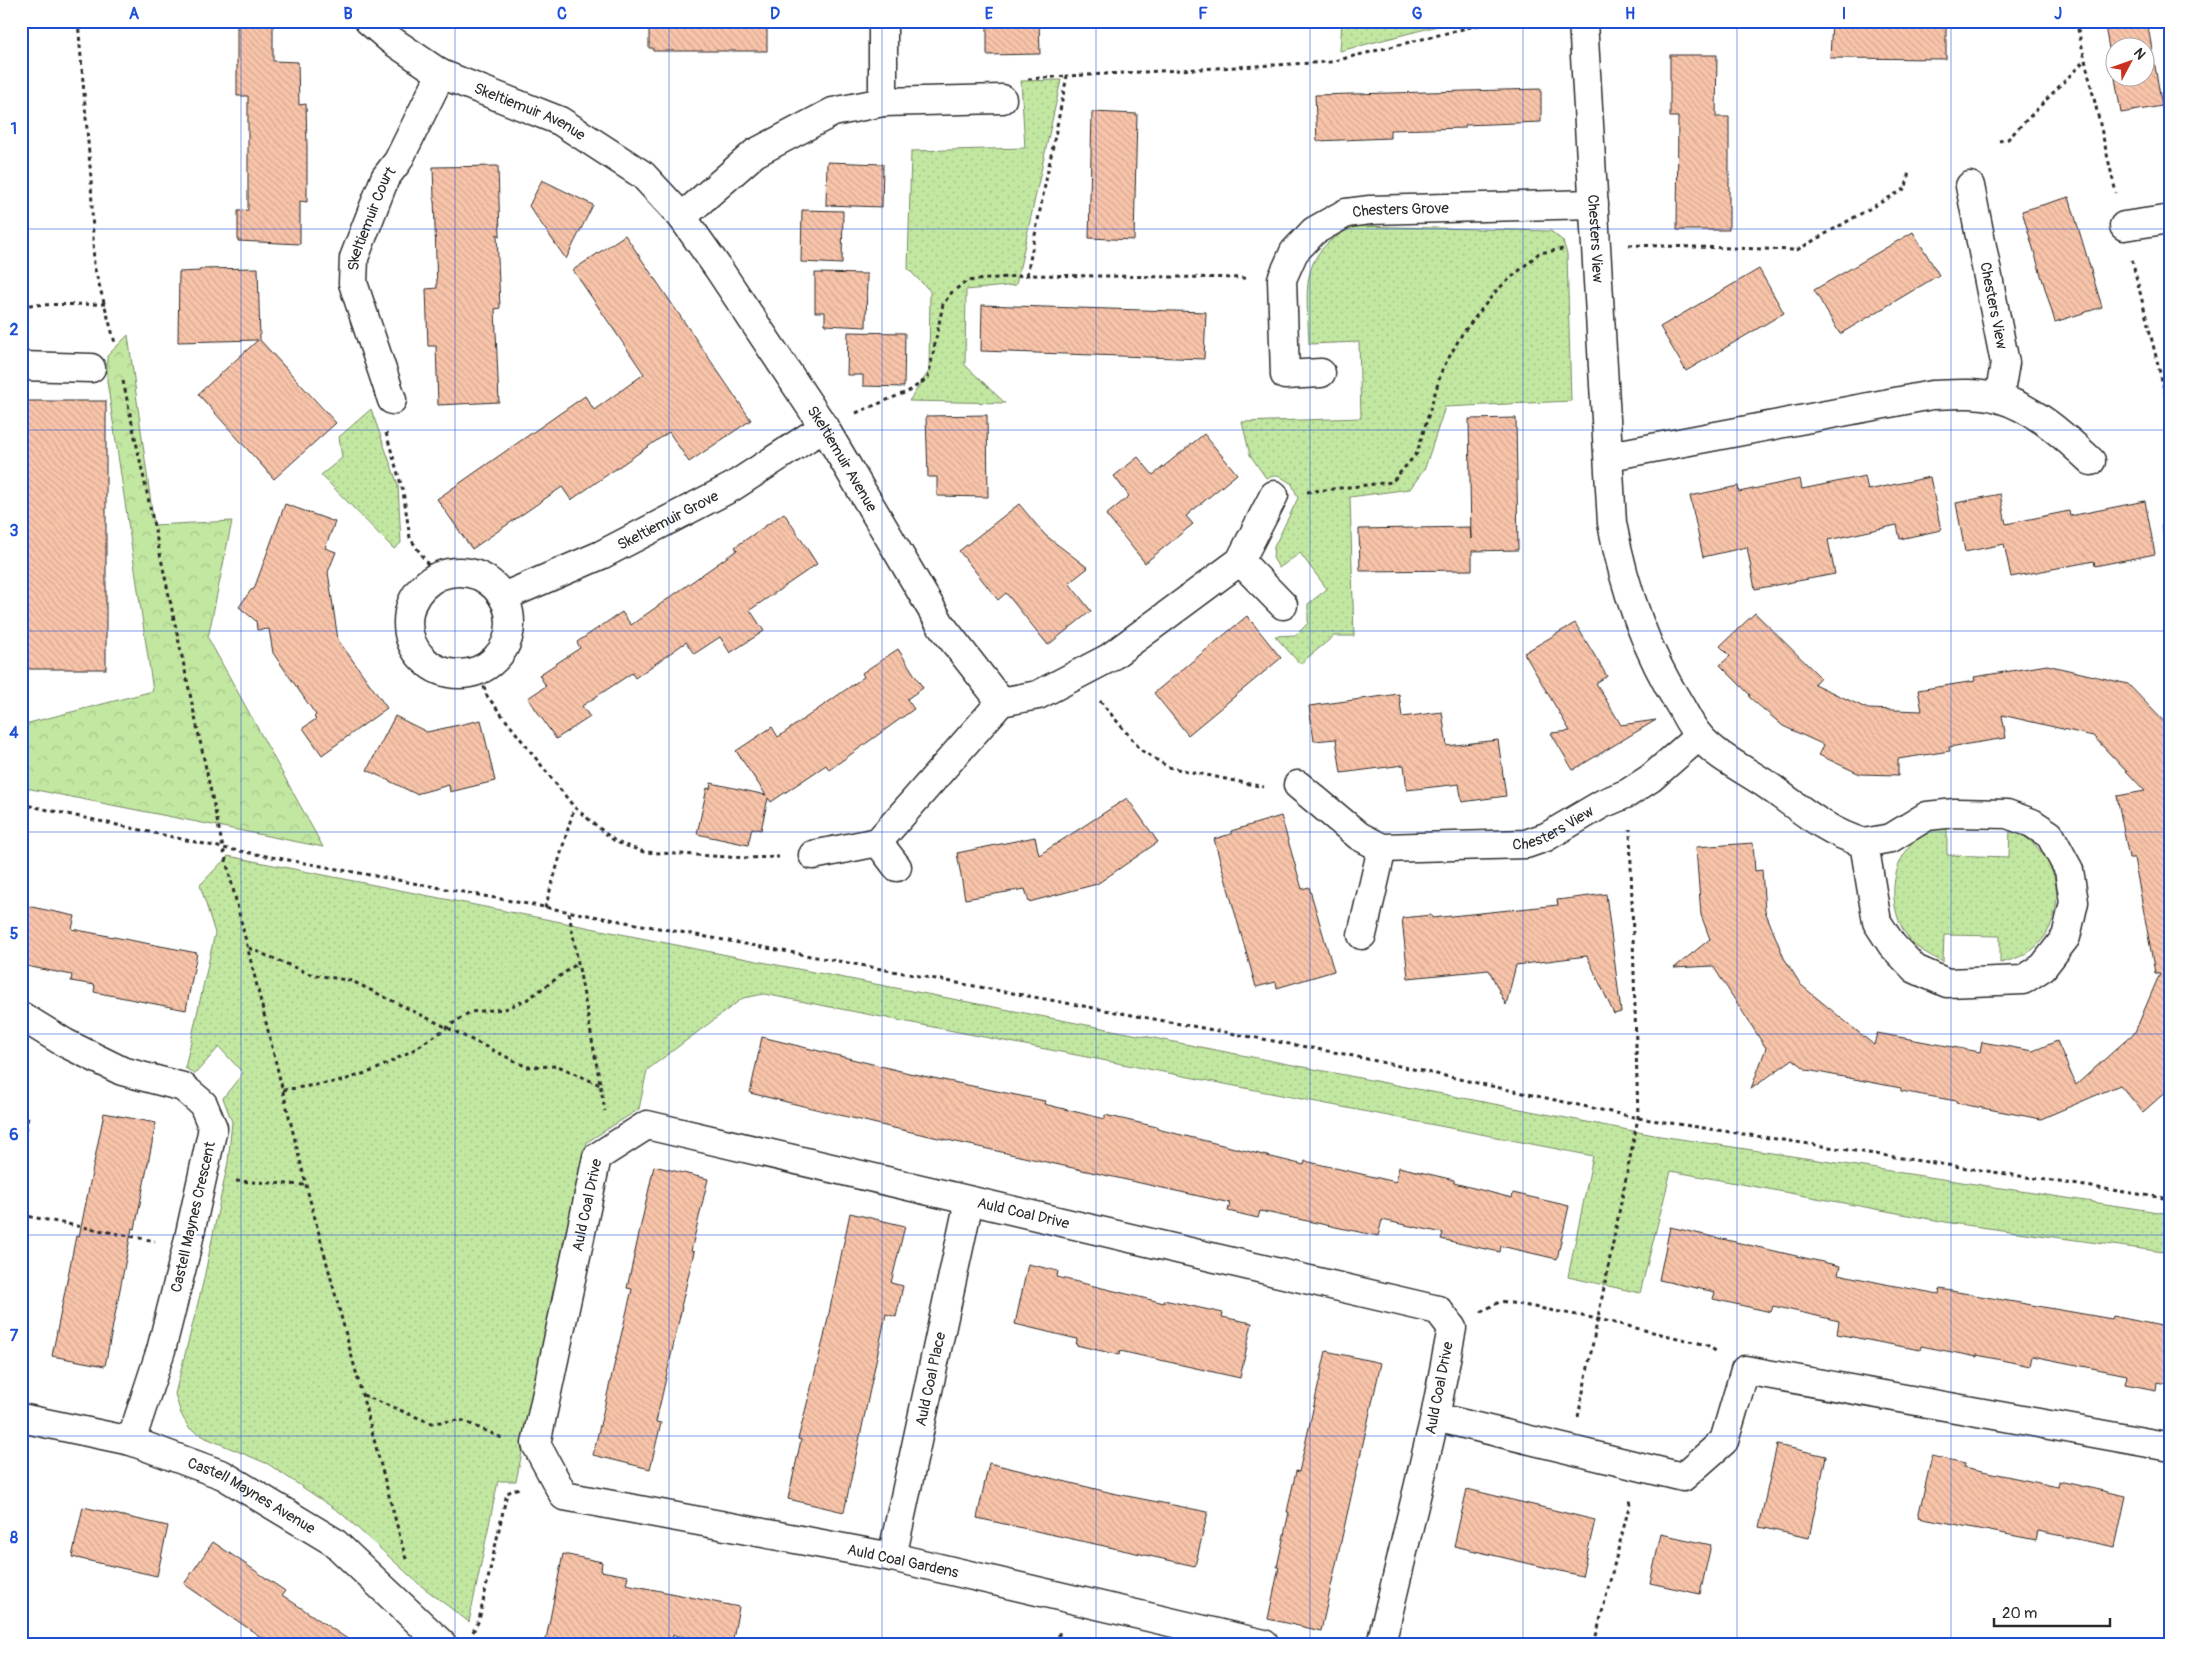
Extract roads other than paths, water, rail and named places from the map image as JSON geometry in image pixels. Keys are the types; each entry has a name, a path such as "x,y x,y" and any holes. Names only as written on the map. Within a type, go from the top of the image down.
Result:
{"street":[{"name":"Skeltiemuir Avenue","path":"369,21 391,40 441,74 560,121 643,175 682,217 824,427 941,625 1001,702"},
{"path":"883,21 883,102"},
{"name":"Chesters View","path":"1583,21 1610,456 1612,523 1629,599 1670,690 1699,736 1728,761 1770,787 1798,810 1844,837 1864,842 1891,838 1927,816 1955,812 2007,814 2032,823 2050,835 2069,870 2074,902 2066,937 2043,967 2023,980 1947,983 1915,969 1892,945 1877,922 1864,842"},
{"name":"Skeltiemuir Court","path":"392,400 353,283 354,258 385,178 398,162 441,74"},
{"path":"682,217 755,153 833,112 883,102 1002,99"},
{"name":"Chesters View","path":"1970,186 2005,363 1998,398"},
{"name":"Chesters Grove","path":"1321,373 1285,375 1282,279 1294,252 1314,231 1346,213 1370,210 1594,204"},
{"path":"2124,226 2171,219"},
{"path":"21,366 91,368"},
{"path":"1610,456 1932,395 1971,394 1998,398 2031,413 2060,432 2091,461"},
{"name":"Skeltiemuir Grove","path":"503,597 601,555 732,487 824,427"},
{"path":"814,855 878,842 1001,702 1038,695 1109,658 1240,561 1274,495"},
{"path":"1240,561 1283,605"},
{"path":"462,572 478,576 492,584 503,597 510,613 510,630 505,647 494,661 479,670 463,674 447,672 432,666 419,655 411,640 408,624 411,607 418,593 430,581 462,572"},
{"name":"Chesters View","path":"1298,784 1359,836 1382,848 1526,844 1546,837 1602,804 1628,793 1651,778 1699,736"},
{"path":"878,842 897,867"},
{"path":"1362,935 1382,848"},
{"name":"Castell Maynes Crescent","path":"21,1016 65,1043 122,1071 184,1087 203,1104 213,1128 188,1248 161,1350 131,1441"},
{"name":"Auld Coal Drive","path":"546,1464 536,1444 597,1157 647,1125 1438,1310 1452,1328 1434,1417 1381,1644"},
{"name":"Auld Coal Place","path":"892,1557 969,1201"},
{"path":"1434,1417 1571,1452 1683,1477 1724,1442 1745,1370 2171,1447"},
{"name":"Castell Maynes Avenue","path":"21,1418 131,1441 223,1475 334,1542 442,1644"},
{"name":"Auld Coal Gardens","path":"546,1464 564,1496 892,1557 1264,1644"}]}
